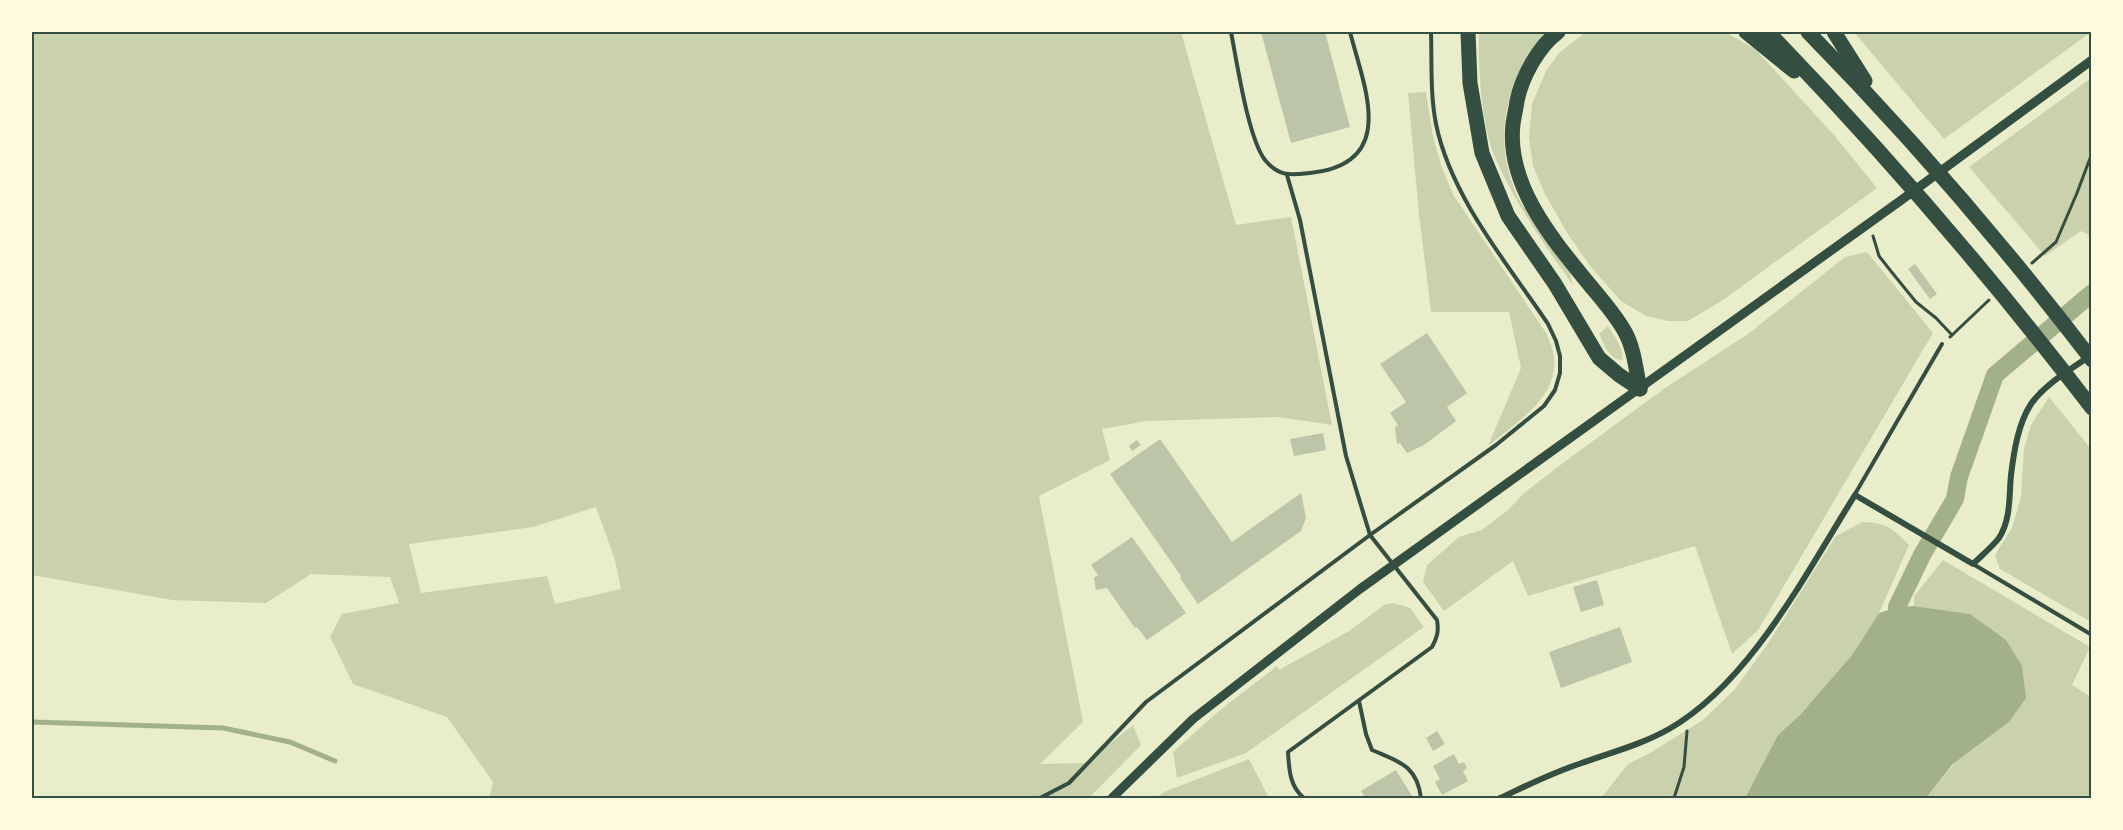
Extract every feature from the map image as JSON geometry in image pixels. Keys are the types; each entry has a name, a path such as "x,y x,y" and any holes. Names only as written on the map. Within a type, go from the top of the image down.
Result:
{"highway":[{"path":"1468,32 1470,83 1480,143 1508,216 1554,284 1599,358 1619,375 1640,388"},
{"path":"1558,32 1535,58 1520,89 1513,124 1514,151 1521,180 1536,212 1565,254 1616,317 1626,334 1640,388"},
{"path":"1746,32 1847,115"},
{"path":"1768,32 1860,129 1988,277 2091,408"},
{"path":"1808,32 1883,109 2009,257 2091,360"},
{"path":"1834,32 1883,109"}],"street":[{"path":"1112,798 1193,719 1223,694 1393,565 2091,60"},
{"path":"1500,798 1548,776 1650,739 1688,717 1714,696 1763,640 1855,495 1973,564 1999,537 2008,515 2019,430 2032,402 2045,389 2091,355"}],"lane":[{"path":"1231,32 1254,138 1266,160 1274,168 1287,175 1326,171 1347,162 1363,146 1370,129 1370,108 1350,32"},
{"path":"1040,798 1069,783 1146,702 1370,535 1530,420 1555,390 1560,373 1560,356 1548,324 1470,206 1448,166 1436,122 1431,32"},
{"path":"1287,175 1300,220 1346,456 1370,535 1437,620 1438,633 1432,647 1288,752 1289,770 1295,791 1305,798"},
{"path":"1855,495 1942,344"},
{"path":"1973,564 2091,635"},
{"path":"1359,700 1372,750 1404,764 1419,783 1421,798"}],"path":[{"path":"1867,223 1879,256 1916,302 1952,335"},
{"path":"1674,798 1684,767 1688,717"}],"shaded area":[{"path":"32,32 1181,32 1236,225 1291,217 1332,425 1278,417 1146,421 1102,429 1110,460 1039,496 1083,722 1040,764 1085,763 1133,725 1141,745 1089,798 489,798 493,782 447,717 353,684 330,637 342,614 399,603 390,577 311,574 266,603 172,600 32,575","holes":["596,507 615,560 621,589 555,604 547,576 421,593 409,544 533,527"]},
{"path":"1479,32 1549,32 1534,49 1514,87 1507,107 1504,128 1505,150 1517,196 1570,273 1573,285 1520,206 1494,155 1483,111"},
{"path":"1586,32 1725,32 1755,49 1834,135 1877,188 1723,300 1688,321 1668,321 1646,316 1621,301 1591,267 1569,236 1545,194 1533,166 1529,138 1532,104 1546,71 1560,52"},
{"path":"1854,32 2091,32 1944,139"},
{"path":"2091,78 2091,236 2081,231 2045,256 1969,167"},
{"path":"1426,92 1433,137 1442,168 1454,196 1546,333 1553,352 1554,369 1550,385 1530,411 1488,446 1521,368 1509,312 1431,312 1419,215 1408,93"},
{"path":"1867,252 1933,333 1758,630 1732,654 1695,546 1528,596 1513,561 1444,611 1423,582 1427,565 1459,537 1482,530 1563,463 1665,388 1748,334 1845,257"},
{"path":"1608,326 1620,347 1622,360 1610,354 1599,334"},
{"path":"2049,397 2091,449 2091,622 2000,569 1995,555 2012,528 2021,496 2024,449 2031,425"},
{"path":"1862,522 1888,528 1909,545 1879,613 1852,655 1800,715 1778,735 1745,798 1601,798 1628,764 1703,720 1735,689 1769,642 1836,536"},
{"path":"1943,560 2090,647 2072,685 2091,697 2091,798 1926,798 1953,765 2009,722 1970,614 1914,606 1914,596"},
{"path":"1393,603 1410,608 1424,627 1246,753 1177,778 1173,752 1219,711 1277,666 1279,670 1349,631 1384,605"},
{"path":"1914,606 1970,614 2006,640 2022,666 2026,698 2009,722 1952,765 1926,798 1745,798 1778,735 1800,715 1852,655 1879,613 1897,607"},
{"path":"1249,759 1269,798 1156,798 1164,792"}],"building":[{"path":"1261,32 1325,32 1350,127 1291,143"},
{"path":"1915,264 1937,294 1930,299 1908,269"},
{"path":"1427,333 1467,393 1447,407 1456,421 1424,445 1407,453 1400,443 1397,444 1395,427 1398,425 1390,413 1406,402 1380,364"},
{"path":"1323,433 1326,450 1294,456 1290,439"},
{"path":"1160,439 1232,542 1301,493 1306,518 1301,531 1198,604 1110,474"},
{"path":"1137,440 1141,445 1132,451 1129,446"},
{"path":"1132,537 1186,613 1147,640 1137,627 1135,628 1107,588 1096,590 1094,578 1098,575 1091,565"},
{"path":"1597,580 1604,605 1581,612 1573,587"},
{"path":"1620,627 1632,662 1561,688 1549,652"},
{"path":"1437,731 1445,744 1433,751 1426,738"},
{"path":"1454,754 1459,764 1464,762 1467,768 1463,771 1468,781 1442,795 1435,782 1440,779 1433,766"},
{"path":"1396,770 1412,796 1366,798 1361,791"}],"waterway":[{"path":"1897,607 1922,555 1955,499 1959,477 1995,375 2092,293"},
{"path":"32,722 223,728 290,742 335,761"}]}
